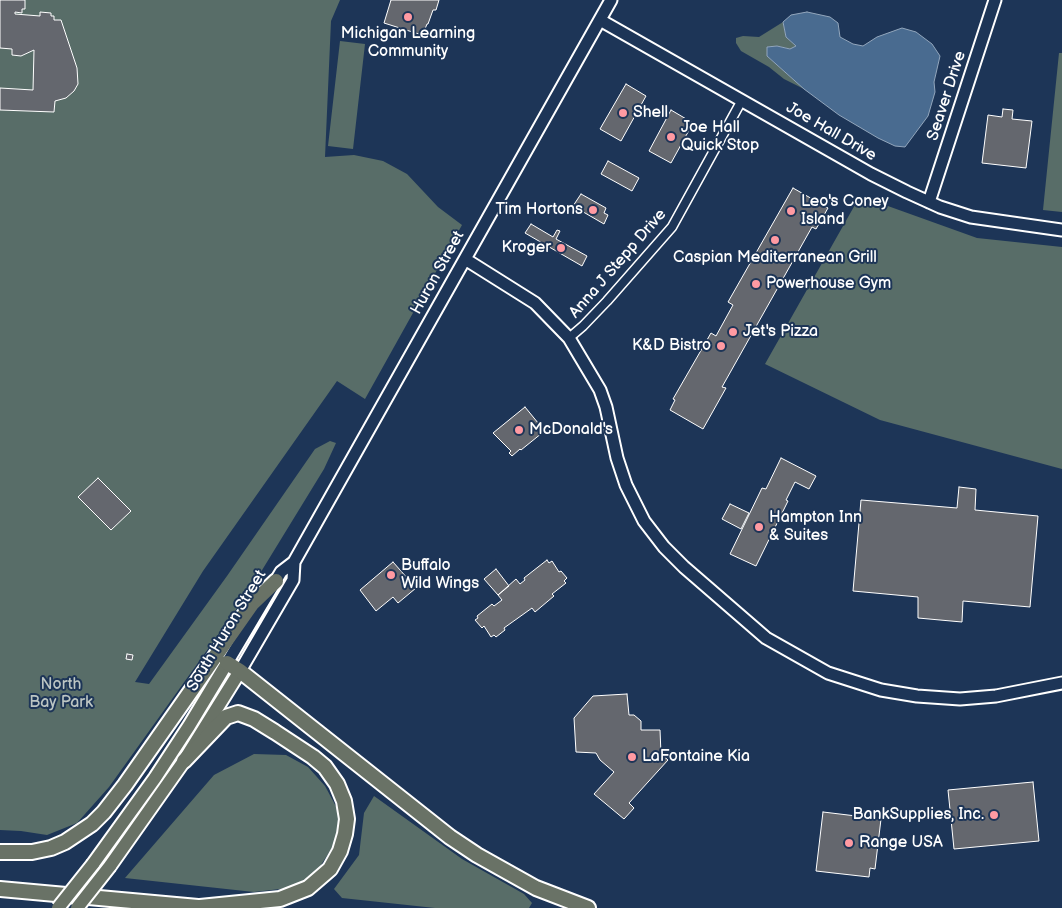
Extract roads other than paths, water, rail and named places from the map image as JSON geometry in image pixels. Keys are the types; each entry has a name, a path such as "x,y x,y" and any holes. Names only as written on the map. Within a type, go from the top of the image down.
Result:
{"highway":[{"path":"0,852 32,852 51,848 65,842 92,824 104,812 125,784 252,604 276,581"},
{"path":"226,663 240,671 470,851 536,888 588,908"},
{"path":"0,889 206,907 280,899 308,888 330,869 340,851 347,819 344,801 337,784 325,767 314,757 254,719 238,713 226,717 184,761"}],"main road":[{"name":"South Huron Street","path":"58,908 93,864 160,770 190,726 226,663"},
{"name":"South Huron Street","path":"77,908 110,866 184,761 240,671"}],"street":[{"name":"Huron Street","path":"294,562 611,0"},
{"name":"Seaver Drive","path":"929,202 995,0"},
{"name":"Joe Hall Drive","path":"600,20 871,174 929,202 972,217 1062,230"},
{"name":"Anna J Stepp Drive","path":"569,338 584,326 607,301 672,226 742,100"},
{"path":"465,259 535,303 569,338 600,390 606,407 617,458 626,485 644,521 664,547 684,567 766,638 828,673 881,690 908,695 960,699 996,696 1062,683"},
{"name":"South Huron Street","path":"226,663 281,572 294,562"},
{"name":"South Huron Street","path":"240,671 293,580 294,562"}],"water":[{"path":"807,12 830,17 838,23 840,37 853,44 863,46 877,37 902,28 916,32 932,44 940,56 934,82 935,92 928,116 905,147 895,146 878,138 839,115 804,89 767,56 767,47 777,46 790,49 796,46 786,37 783,22 791,15"}],"place":[{"name":"Michigan Learning Community","path":"408,17"},
{"name":"Shell","path":"623,113"},
{"name":"Joe Hall Quick Stop","path":"671,137"},
{"name":"Tim Hortons","path":"593,210"},
{"name":"Leo's Coney Island","path":"791,211"},
{"name":"Caspian Mediterranean Grill","path":"775,240"},
{"name":"Kroger","path":"561,248"},
{"name":"Powerhouse Gym","path":"756,284"},
{"name":"Jet's Pizza","path":"733,332"},
{"name":"K&D Bistro","path":"721,346"},
{"name":"McDonald's","path":"519,430"},
{"name":"Hampton Inn & Suites","path":"759,527"},
{"name":"Buffalo Wild Wings","path":"391,575"},
{"name":"LaFontaine Kia","path":"632,757"},
{"name":"BankSupplies, Inc.","path":"994,815"},
{"name":"Range USA","path":"849,843"}],"park label":[{"name":"North Bay Park","path":"61,694"}]}
